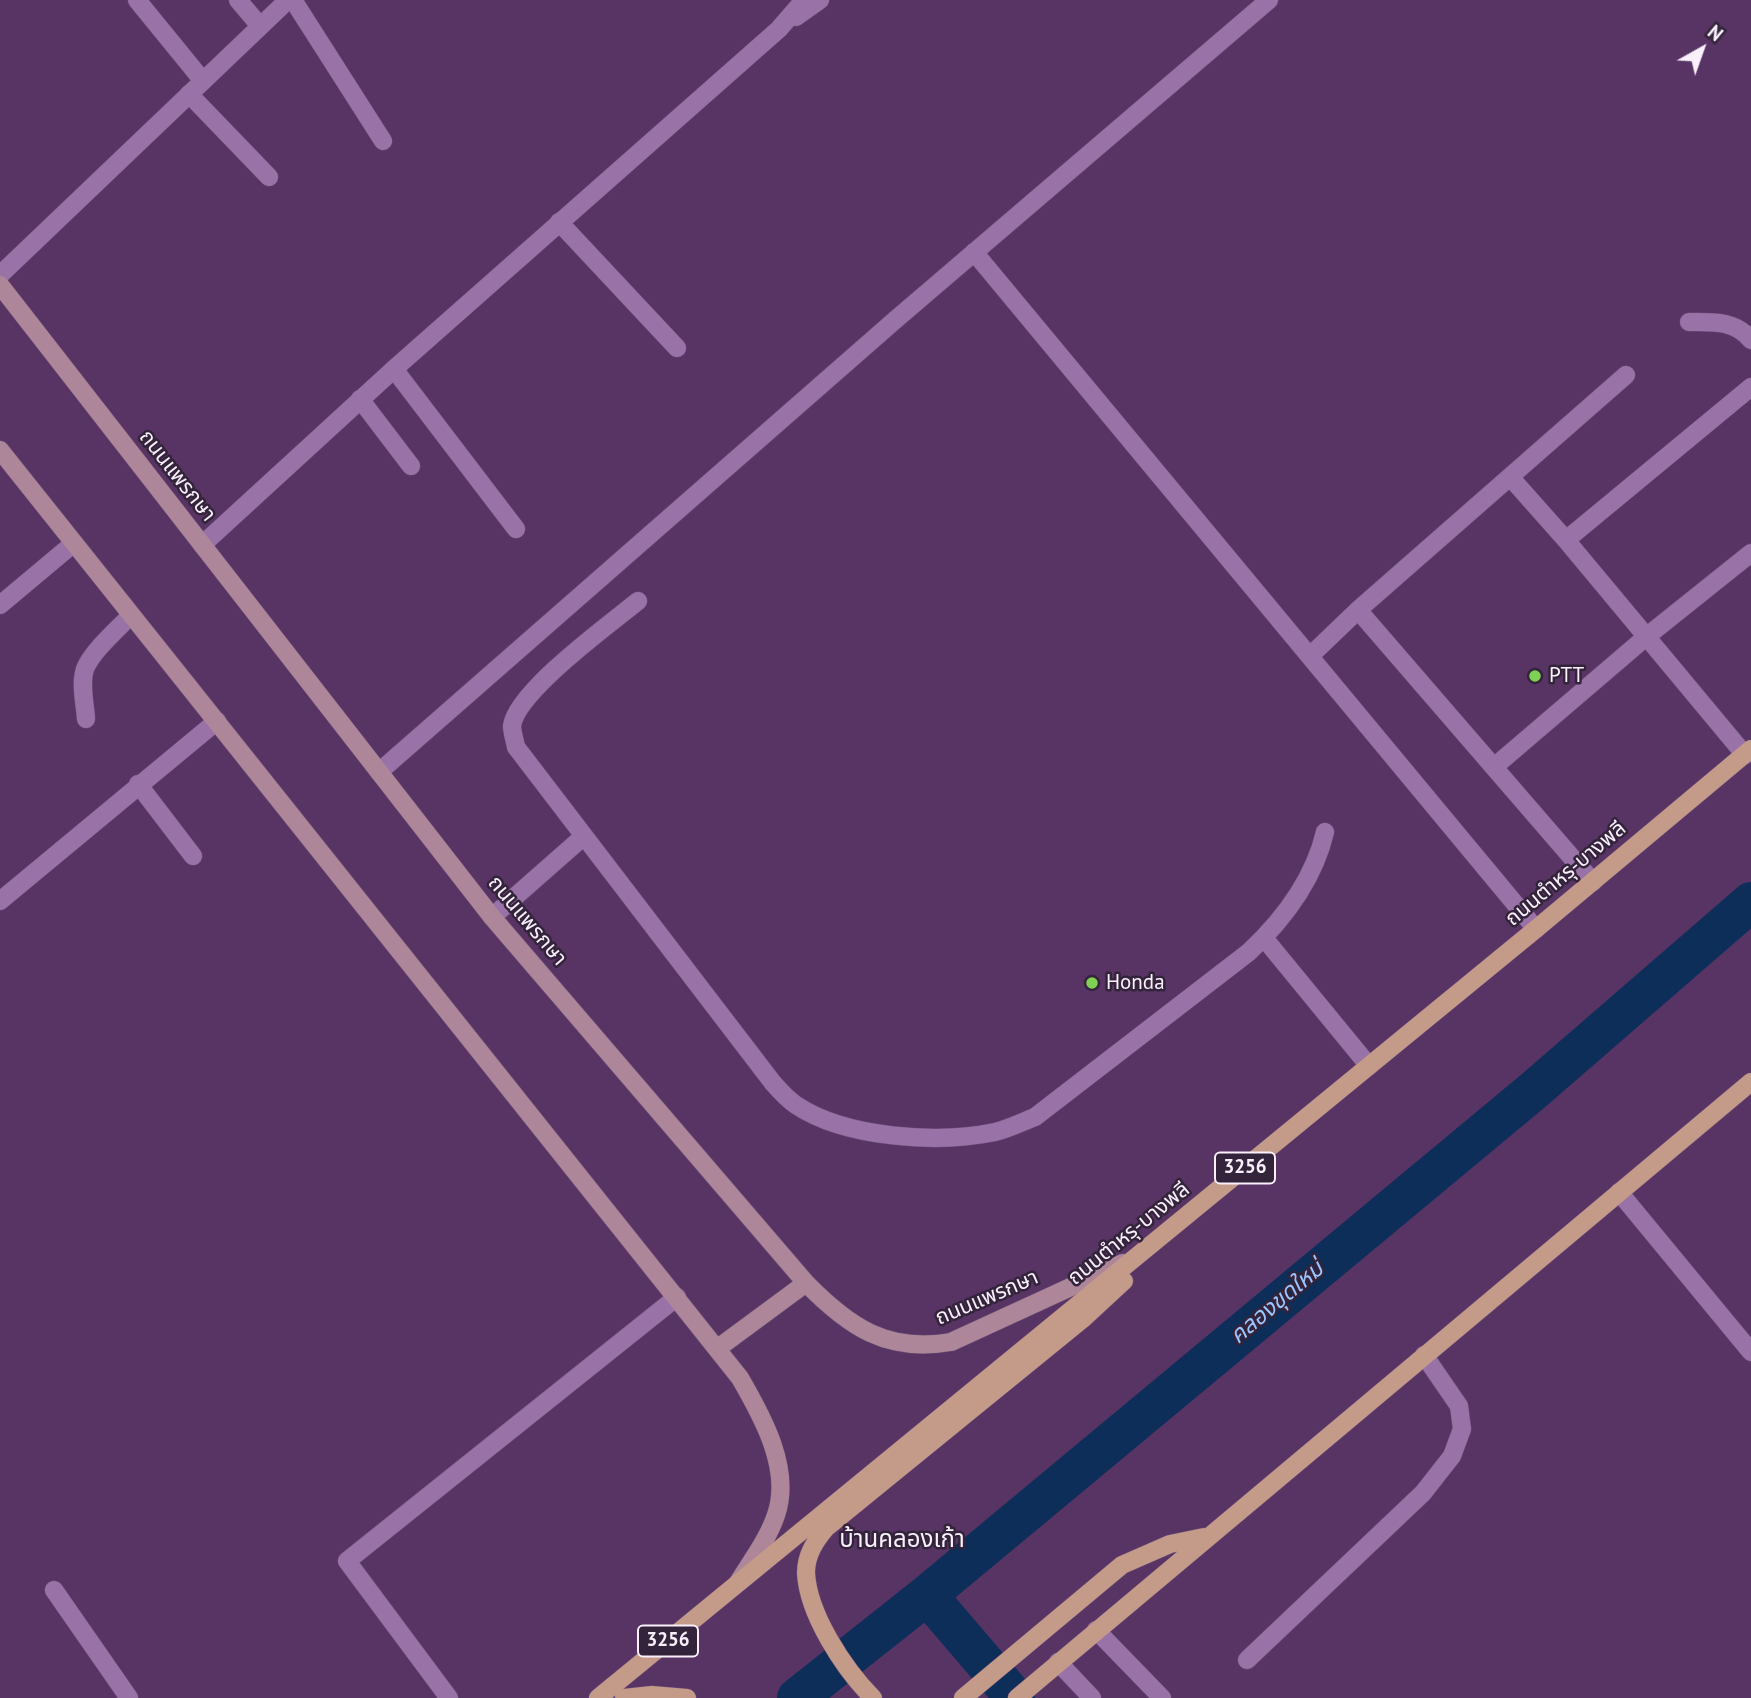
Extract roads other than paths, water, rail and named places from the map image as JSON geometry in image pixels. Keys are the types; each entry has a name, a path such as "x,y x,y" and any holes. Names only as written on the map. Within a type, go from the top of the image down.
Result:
{"main road":[{"name":"ถนนแพรกษา","path":"0,285 492,917 828,1306 855,1326 881,1339 926,1346 951,1342 1137,1257"},
{"path":"0,450 740,1378 764,1422 772,1444 779,1479 777,1513 766,1538 737,1583"},
{"name":"ถนนตำหรุ-บางพลี","path":"598,1698 1212,1196 1748,752"},
{"path":"1017,1698 1751,1082"},
{"path":"873,1698 859,1685 835,1650 816,1611 809,1587 806,1573 810,1552 826,1528 1084,1318 1212,1196"},
{"path":"718,1348 806,1283"},
{"path":"963,1698 1122,1565 1170,1544 1208,1537"},
{"path":"624,1698 682,1697"}],"street":[{"path":"137,0 203,81"},
{"path":"238,0 260,26"},
{"path":"0,275 260,26 291,0 383,141"},
{"path":"779,29 804,0"},
{"path":"202,545 360,399 559,222 779,29 820,0"},
{"path":"379,772 974,252 1269,0"},
{"path":"189,94 269,177"},
{"path":"559,222 677,348"},
{"path":"974,252 1536,929"},
{"path":"1689,322 1721,322 1743,330 1751,340"},
{"path":"394,369 516,529"},
{"path":"1310,656 1358,610 1626,375"},
{"path":"1566,540 1751,387"},
{"path":"360,399 411,466"},
{"path":"1511,478 1748,752"},
{"path":"0,605 74,542"},
{"path":"1494,766 1646,637 1751,553"},
{"path":"638,601 537,686 520,708 512,726 516,747 772,1083 786,1097 810,1112 837,1122 894,1135 925,1138 998,1131 1035,1116 1264,938 1300,890 1315,862 1325,832"},
{"path":"1358,610 1592,882"},
{"path":"86,719 83,685 85,668 131,615"},
{"path":"0,901 217,721"},
{"path":"138,784 193,856"},
{"path":"492,917 584,836"},
{"path":"1264,938 1369,1066"},
{"path":"1619,1192 1751,1352"},
{"path":"449,1698 347,1561 677,1297"},
{"path":"1247,1660 1423,1493 1452,1456 1462,1429 1459,1406 1424,1355"},
{"path":"54,1590 129,1698"},
{"path":"1096,1630 1162,1698"},
{"path":"1058,1662 1092,1698"}],"waterway":[{"name":"คลองขุดใหม่","path":"797,1698 927,1595 1533,1091 1751,902"},
{"path":"927,1595 1015,1698"}],"place":[{"name":"PTT","path":"1535,676"},
{"name":"Honda","path":"1092,983"}],"district":[{"name":"บ้านคลองเก้า","path":"902,1540"}]}
